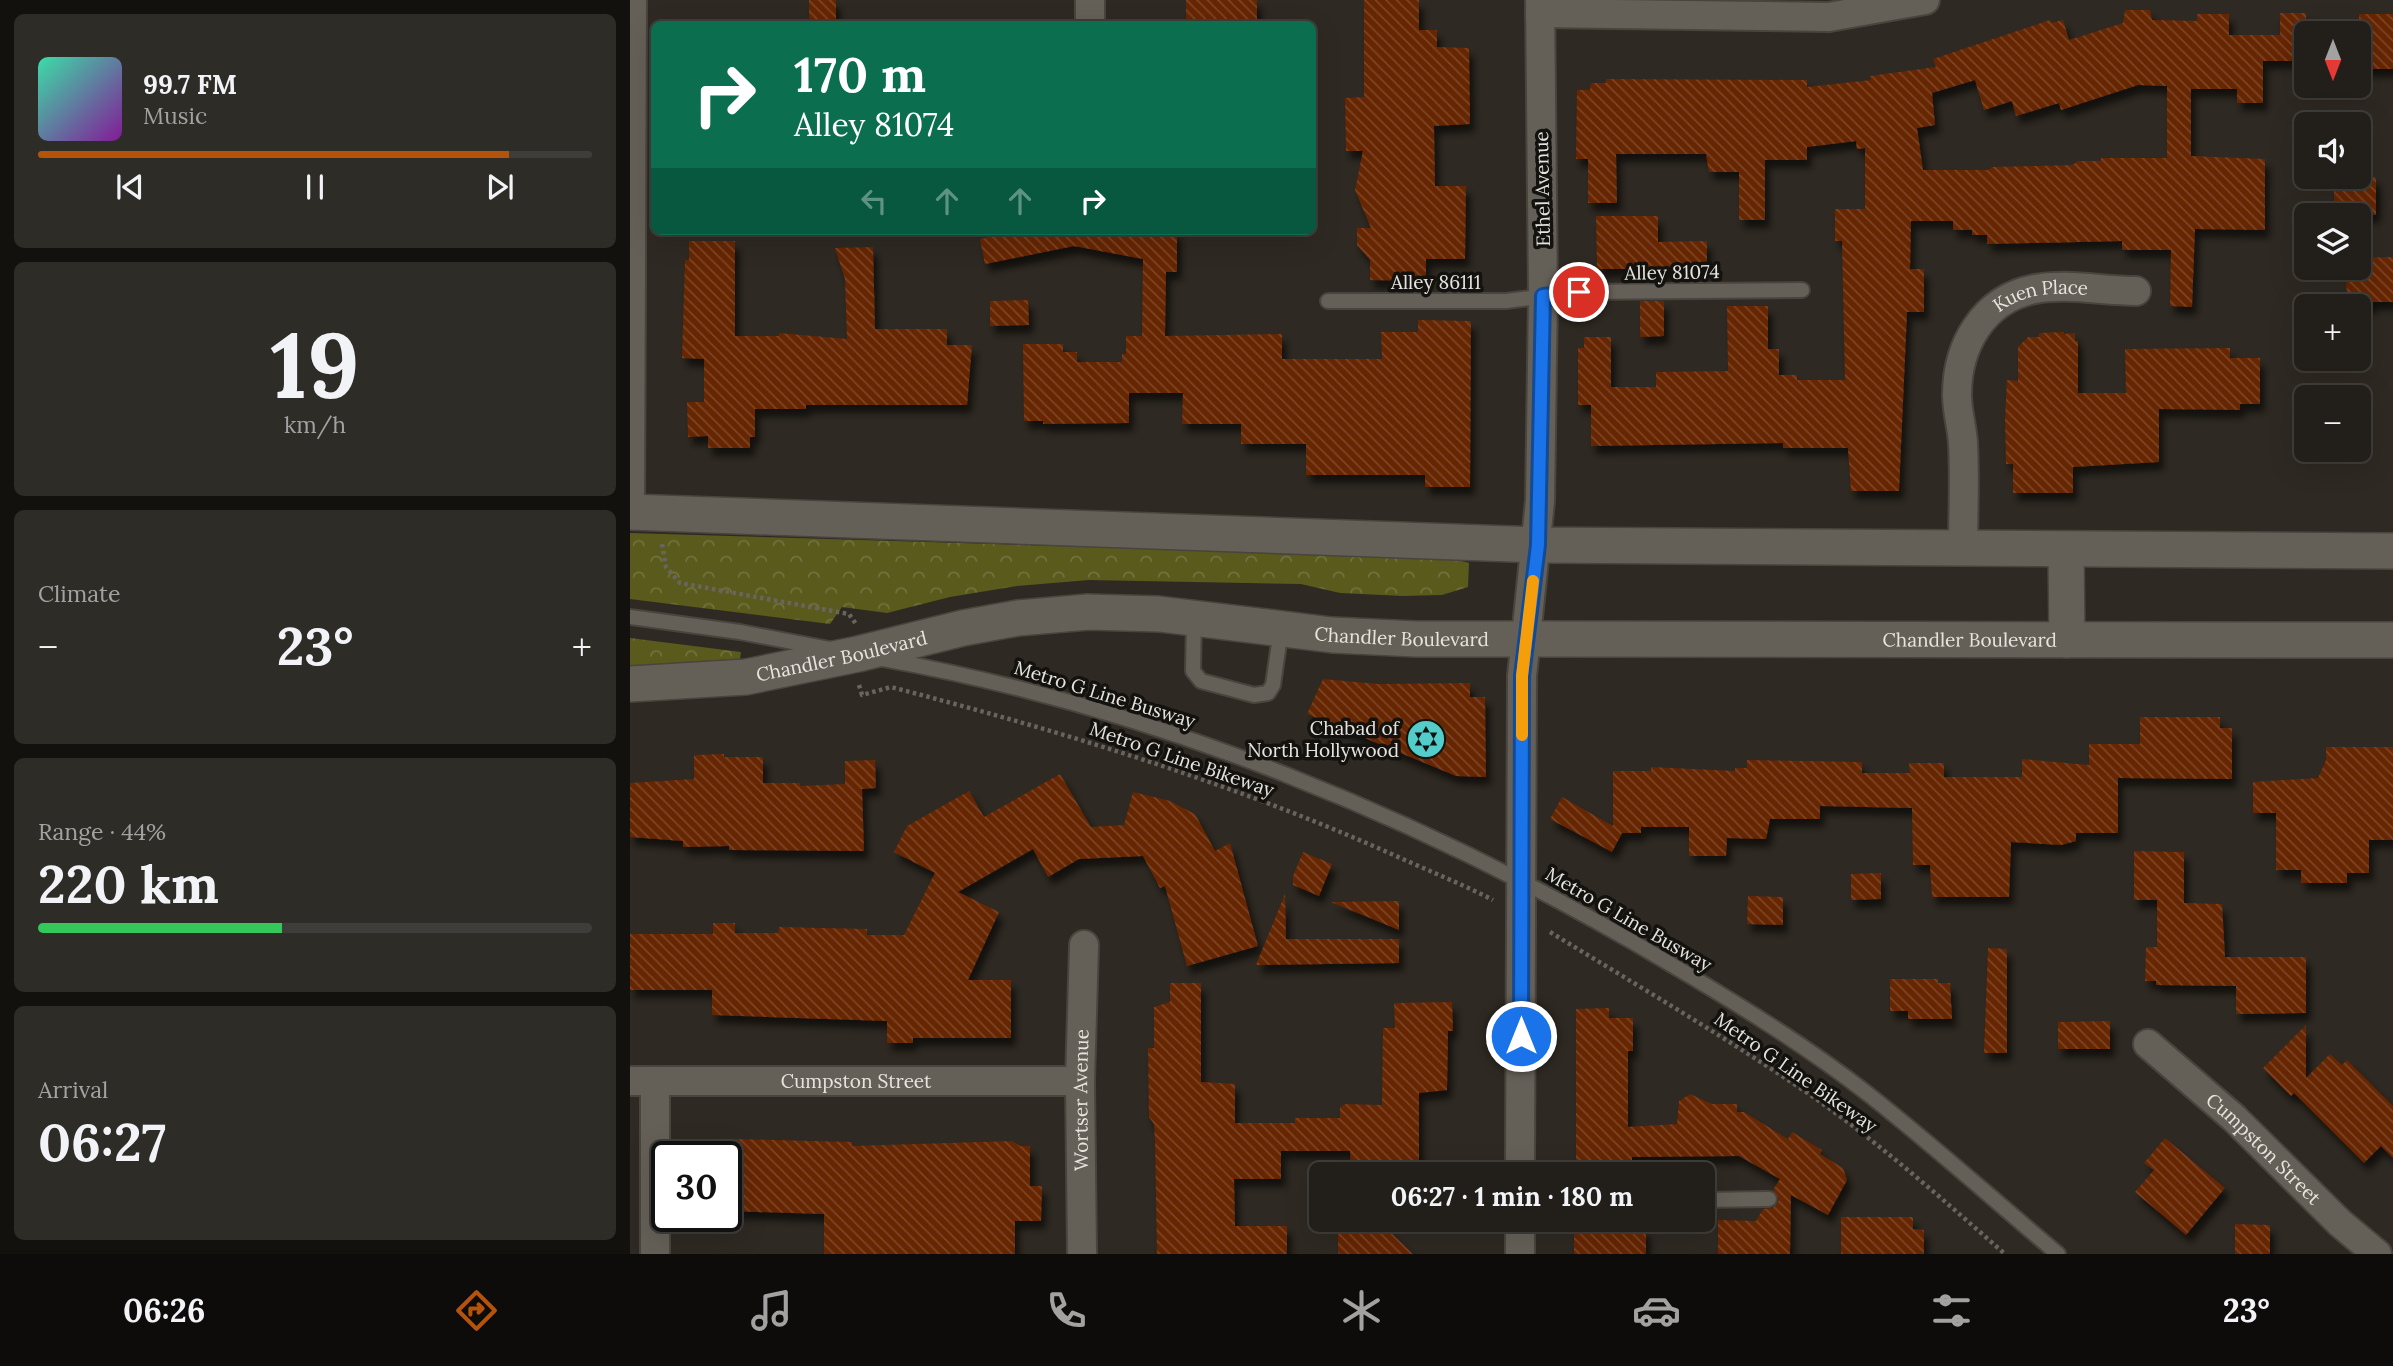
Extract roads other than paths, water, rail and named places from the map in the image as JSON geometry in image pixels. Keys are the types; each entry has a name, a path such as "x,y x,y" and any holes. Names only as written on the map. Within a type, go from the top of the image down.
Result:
{"street":[{"path":"632,0 630,512 1538,545 2393,551"},
{"path":"1090,0 1090,21"},
{"path":"1540,6 1829,17 1925,0"},
{"name":"Ethel Avenue","path":"1520,1162 1522,676 1538,545 1543,296 1540,6"},
{"name":"Kuen Place","path":"1963,550 1963,442 1957,395 1965,343 1979,321 2002,300 2034,289 2063,287 2136,291"},
{"path":"2066,550 2067,639"},
{"name":"Chandler Boulevard","path":"630,684 746,677 858,656 963,628 1018,618 1088,612 1194,618 1281,629 1416,639 2393,640"},
{"name":"Wortser Avenue","path":"1082,1254 1080,1081 1084,945"},
{"name":"Cumpston Street","path":"2148,1044 2234,1118 2340,1223 2377,1254"},
{"path":"643,1081 655,1254"},
{"name":"Cumpston Street","path":"643,1081 1080,1081"},
{"path":"1520,1232 1520,1254"}],"lane":[{"name":"Alley 81074","path":"1543,296 1579,292 1802,290"},
{"name":"Alley 86111","path":"1328,301 1506,301 1543,296"},
{"name":"Metro G Line Busway","path":"630,617 740,632 858,656 963,673 1054,696 1192,740 1416,829 1594,919 1745,1008 1845,1078 2058,1254"},
{"path":"1194,618 1193,671 1200,681 1254,695 1268,693 1273,685 1281,629"},
{"path":"1715,1200 1769,1199"}],"place":[{"name":"Chabad of North Hollywood","path":"1426,739"}]}
